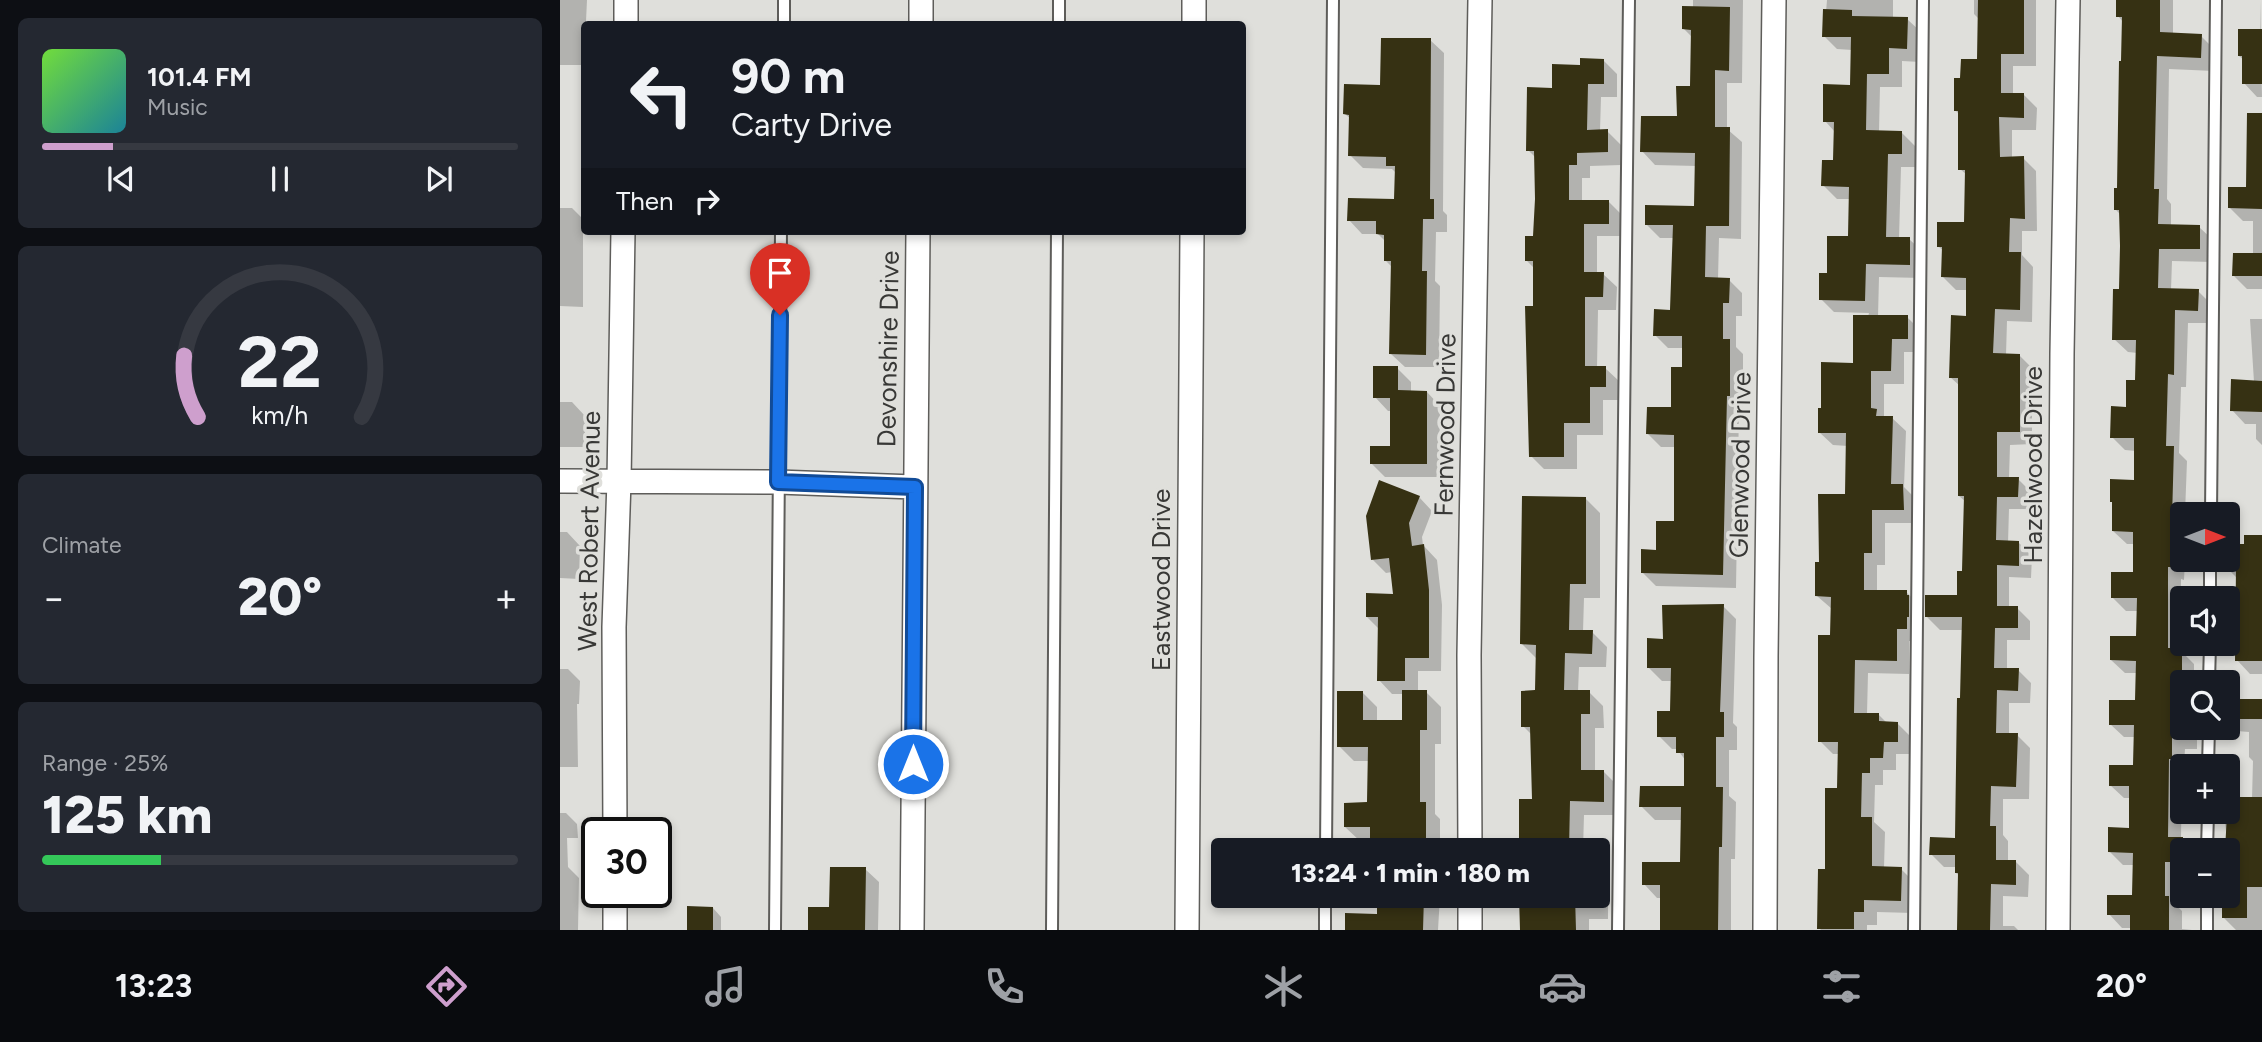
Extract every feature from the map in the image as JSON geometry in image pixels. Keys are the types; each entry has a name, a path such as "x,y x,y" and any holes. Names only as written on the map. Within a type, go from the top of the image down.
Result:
{"street":[{"path":"626,0 626,21"},
{"path":"921,0 921,21"},
{"path":"1194,0 1194,21"},
{"name":"Fernwood Drive","path":"1470,838 1469,655 1480,0"},
{"name":"Glenwood Drive","path":"1765,930 1774,0"},
{"name":"Hazelwood Drive","path":"2058,930 2062,354 2068,0"},
{"name":"West Robert Avenue","path":"615,817 614,627 620,481 623,235"},
{"name":"Devonshire Drive","path":"912,930 918,235"},
{"name":"Eastwood Drive","path":"1186,930 1192,235"},
{"path":"560,481 778,482 915,487"},
{"path":"615,908 615,930"},
{"path":"1470,908 1470,930"}],"lane":[{"path":"784,0 784,21"},
{"path":"1059,0 1059,21"},
{"path":"1326,838 1333,0"},
{"path":"1618,930 1629,0"},
{"path":"1914,930 1923,0"},
{"path":"2211,502 2216,0"},
{"path":"775,930 781,235"},
{"path":"1052,930 1057,235"},
{"path":"1325,908 1325,930"},
{"path":"2207,908 2207,930"}],"building":[{"path":"1978,0 2024,0 2024,54 2001,54 2001,93 2024,93 2024,118 1999,117 2000,157 2024,156 2025,219 2010,218 2009,252 2021,252 2020,310 1995,309 1993,353 2020,354 2020,432 1997,432 1997,477 2019,477 2018,497 1997,497 1996,540 2019,541 2019,566 1997,565 1997,606 2018,606 2018,628 1995,628 1994,668 2019,668 2018,691 1997,690 1996,733 2018,733 2016,787 1991,786 1990,826 1996,826 1996,860 2016,860 2016,885 1991,884 1990,930 1957,930 1958,873 1955,873 1955,855 1929,855 1930,837 1955,838 1957,698 1960,698 1962,617 1925,617 1925,595 1957,595 1957,571 1962,571 1964,496 1958,496 1958,378 1949,378 1951,315 1966,316 1966,278 1941,277 1942,247 1937,247 1937,222 1964,222 1965,170 1958,170 1958,111 1954,111 1954,78 1960,78 1961,59 1977,59"},
{"path":"2116,0 2160,0 2160,32 2202,34 2201,58 2157,56 2154,189 2159,189 2158,224 2200,225 2200,249 2159,249 2158,288 2199,289 2198,311 2175,310 2174,375 2168,374 2166,446 2174,446 2168,567 2168,648 2170,656 2182,656 2182,670 2170,670 2172,754 2169,759 2168,837 2183,837 2170,838 2170,862 2165,862 2169,930 2130,930 2130,915 2107,915 2107,895 2132,895 2133,853 2108,852 2108,827 2129,828 2129,786 2109,786 2109,765 2133,765 2134,725 2109,725 2109,700 2135,700 2136,661 2110,660 2110,636 2136,636 2137,598 2111,598 2111,572 2133,572 2133,532 2112,531 2110,479 2134,480 2134,438 2110,438 2111,406 2126,407 2126,380 2135,380 2136,340 2112,340 2113,289 2119,289 2120,246 2119,210 2114,210 2114,188 2117,188 2122,17 2116,17"},
{"path":"1682,6 1730,7 1729,71 1715,70 1715,127 1730,127 1729,226 1706,226 1705,277 1730,278 1729,303 1723,303 1723,339 1730,339 1730,396 1727,396 1723,575 1641,573 1641,549 1656,550 1656,521 1674,521 1674,435 1646,434 1647,407 1671,407 1671,367 1682,367 1682,336 1653,336 1654,309 1670,310 1673,225 1645,225 1645,205 1694,206 1695,153 1640,152 1641,116 1677,116 1676,86 1690,86 1691,30 1682,29"},
{"path":"1823,9 1852,10 1852,16 1908,17 1907,49 1889,48 1889,74 1867,74 1866,130 1902,131 1902,154 1888,154 1886,237 1910,237 1910,265 1866,264 1865,301 1819,300 1819,273 1827,273 1827,236 1848,236 1849,187 1821,186 1822,160 1833,160 1834,122 1823,122 1823,84 1850,85 1851,37 1822,37"},
{"path":"2238,29 2262,29 2262,84 2242,84"},
{"path":"1381,38 1431,38 1430,199 1434,199 1434,219 1423,219 1422,271 1427,271 1426,355 1389,354 1391,261 1384,261 1384,235 1376,234 1376,221 1347,221 1348,198 1394,199 1395,166 1386,166 1386,157 1348,156 1349,115 1343,114 1344,84 1380,85"},
{"path":"1580,58 1604,59 1604,84 1588,84 1587,130 1608,129 1608,152 1577,153 1577,165 1569,165 1569,200 1609,200 1609,224 1584,224 1584,272 1604,272 1603,297 1585,297 1585,366 1606,366 1606,387 1590,387 1590,423 1564,423 1564,457 1529,457 1525,306 1533,306 1533,261 1525,261 1525,236 1533,236 1535,199 1534,151 1526,151 1527,87 1552,88 1552,64 1580,65"},
{"path":"2247,113 2262,113 2262,209 2228,208 2228,187 2246,187"},
{"path":"2233,253 2262,253 2262,276 2232,276"},
{"path":"1853,315 1908,315 1908,339 1892,339 1891,371 1871,371 1871,408 1877,409 1876,416 1893,416 1891,484 1903,484 1904,510 1872,510 1872,553 1864,553 1864,590 1907,590 1909,617 1907,629 1897,629 1897,661 1855,660 1854,713 1879,713 1879,721 1898,722 1898,742 1884,742 1883,758 1870,758 1870,773 1862,773 1861,817 1872,817 1872,866 1902,867 1901,901 1864,900 1864,912 1854,912 1854,929 1817,929 1818,869 1825,869 1825,788 1837,788 1838,742 1818,742 1818,635 1830,635 1831,597 1815,596 1815,562 1819,562 1818,494 1845,494 1846,433 1818,433 1818,408 1821,408 1821,362 1853,363"},
{"path":"1373,366 1398,366 1398,390 1427,391 1427,464 1370,464 1370,446 1390,446 1390,398 1373,398"},
{"path":"2231,379 2262,381 2262,412 2230,411"},
{"path":"1379,480 1420,496 1409,523 1412,546 1424,544 1429,590 1429,658 1405,658 1405,681 1377,681 1378,617 1366,617 1366,593 1393,594 1389,558 1371,560 1366,516"},
{"path":"1522,496 1586,497 1586,584 1570,584 1569,630 1593,630 1592,654 1565,653 1564,690 1590,690 1590,714 1581,714 1581,770 1604,770 1604,802 1570,801 1569,838 1519,838 1519,799 1532,799 1530,727 1521,727 1521,691 1535,690 1536,645 1520,644"},
{"path":"2244,535 2262,535 2262,661 2235,661 2235,656 2240,656 2240,586 2236,586 2236,572 2240,572 2240,544 2244,544"},
{"path":"1724,604 1720,712 1724,712 1724,737 1716,737 1716,787 1723,787 1718,930 1660,930 1660,885 1642,885 1642,862 1680,862 1681,807 1639,807 1640,786 1684,786 1684,753 1676,753 1676,737 1657,737 1657,711 1670,711 1671,668 1647,668 1647,638 1663,639 1662,605"},
{"path":"1402,690 1427,690 1427,730 1420,730 1420,802 1426,802 1426,838 1370,838 1370,827 1344,827 1344,803 1367,802 1368,747 1337,747 1337,691 1363,691 1363,720 1402,720"},
{"path":"2240,699 2262,699 2262,719 2240,719"},
{"path":"2240,797 2262,797 2262,887 2247,887 2247,918 2222,918 2222,908 2240,908 2240,838 2226,838 2226,824 2240,824"},
{"path":"830,867 866,867 865,930 808,930 808,907 829,907"},
{"path":"687,906 713,907 713,930 687,930"},
{"path":"1377,908 1424,908 1423,930 1345,930 1345,913 1377,914"},
{"path":"1519,908 1575,908 1576,930 1520,930"}],"route":[{"path":"780,315 778,482 915,487 913,764"}]}
